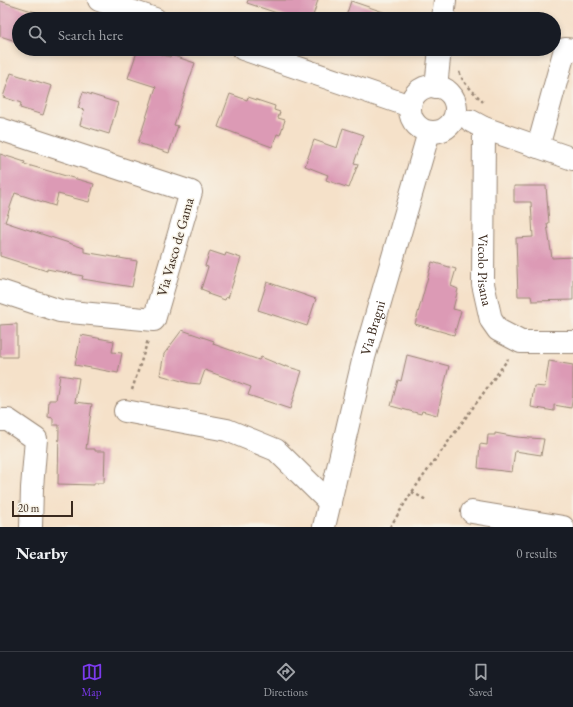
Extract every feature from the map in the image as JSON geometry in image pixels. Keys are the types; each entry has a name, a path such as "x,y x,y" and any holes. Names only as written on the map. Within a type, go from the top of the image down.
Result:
{"street":[{"path":"99,0 134,12"},
{"path":"444,12 445,0"},
{"path":"538,147 565,49 573,50"},
{"path":"264,56 410,106"},
{"path":"436,87 439,56"},
{"path":"428,87 436,87 445,90 451,96 455,104 456,113 453,121 446,128 438,132 429,132 421,129 414,123 410,106 413,97 420,91 428,87"},
{"path":"456,113 484,128 573,159"},
{"name":"Vicolo Pisana","path":"484,128 483,284 491,320 498,330 521,342 573,342"},
{"name":"Via Vasco de Gama","path":"0,129 191,192 154,320"},
{"name":"Via Bragni","path":"324,527 363,361 429,132"},
{"path":"0,291 60,311 154,320"},
{"path":"125,411 227,430 276,450 330,503"},
{"path":"0,420 8,420 36,439 32,488 31,527"},
{"path":"472,512 563,527"}],"path":[{"path":"459,71 464,82 486,105"},
{"path":"125,411 154,320"},
{"path":"390,527 412,492 521,342"},
{"path":"412,492 426,500"}],"building":[{"path":"248,0 318,0 314,12 274,12 247,3"},
{"path":"0,1 35,12 12,12 12,40 0,36"},
{"path":"351,1 383,12 347,12"},
{"path":"136,56 174,56 195,63 174,125 178,126 169,153 138,143 156,87 128,78"},
{"path":"11,73 52,86 43,115 20,108 21,103 3,97"},
{"path":"83,92 118,103 109,134 80,125 84,110 78,108"},
{"path":"230,94 247,100 248,97 275,106 274,110 280,112 278,118 285,120 280,135 277,134 272,147 218,127"},
{"path":"343,128 364,135 354,163 358,164 349,188 326,180 328,175 305,166 314,140 337,148"},
{"path":"0,154 25,162 24,164 94,184 89,202 58,194 55,206 15,193 5,222 84,248 84,252 137,261 132,287 82,279 83,276 47,269 47,271 0,256"},
{"path":"514,186 546,186 549,223 547,224 552,258 573,257 573,300 532,301 531,296 518,296 516,238 533,237 531,202 514,202"},
{"path":"210,251 225,256 226,253 241,258 228,298 226,297 225,300 208,294 209,292 201,289 208,267 205,266"},
{"path":"432,262 456,269 451,286 458,289 453,309 461,311 454,335 415,324"},
{"path":"267,282 316,299 307,326 258,310"},
{"path":"17,324 17,357 0,357 0,325"},
{"path":"182,330 214,341 213,344 259,360 261,357 285,367 302,371 290,409 248,395 251,387 205,370 200,384 189,383 160,375 164,354"},
{"path":"81,335 114,341 112,352 122,353 118,373 75,365"},
{"path":"407,355 449,366 437,415 422,411 421,414 391,406 398,380 401,381"},
{"path":"549,361 573,365 573,395 571,408 554,405 554,411 531,407 534,386 545,387"},
{"path":"60,375 79,378 75,402 92,404 86,449 105,451 104,483 94,483 94,485 58,484 59,425 53,425 53,418 48,417 49,400 56,400"},
{"path":"495,433 517,437 544,439 541,455 515,451 512,472 478,468 480,444 487,445 488,435 495,435"}]}
